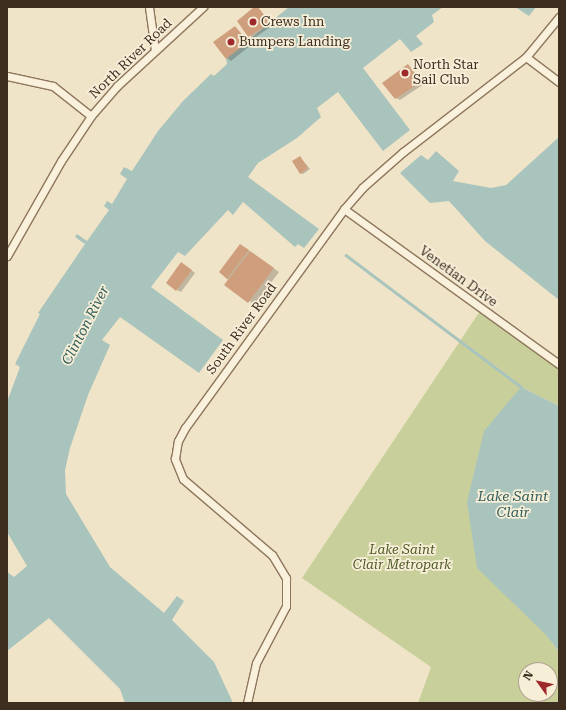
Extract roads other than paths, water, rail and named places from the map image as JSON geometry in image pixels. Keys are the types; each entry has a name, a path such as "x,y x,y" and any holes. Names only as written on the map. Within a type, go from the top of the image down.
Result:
{"street":[{"path":"149,7 155,50"},
{"name":"North River Road","path":"7,256 61,161 90,116 117,86 203,7"},
{"name":"South River Road","path":"247,703 256,663 286,606 286,578 272,555 183,479 177,469 175,453 185,428 344,209 379,172 526,56 559,17"},
{"path":"526,56 559,82"},
{"path":"7,76 52,86 90,116"},
{"name":"Venetian Drive","path":"344,209 559,364"}],"water":[{"name":"Clinton River","path":"289,7 443,7 432,15 434,22 416,36 423,44 411,52 400,39 363,68 410,130 383,151 338,92 317,108 321,117 297,138 258,163 248,177 319,229 304,248 298,244 295,247 243,202 233,215 228,210 185,256 178,252 151,287 223,340 199,373 120,317 102,340 110,345 88,395 70,448 65,470 66,494 110,567 164,613 177,596 184,601 172,620 214,662 233,703 125,703 120,689 49,618 7,651 7,572 14,577 27,566 7,532 7,402 20,367 15,364 40,314 38,313 85,244 75,237 77,234 87,241 109,210 104,206 107,201 112,204 127,179 120,174 124,167 132,171 158,131 183,101 211,74 214,76 227,64 226,59 235,51"},
{"path":"515,7 536,7 529,16"},
{"path":"559,137 559,300 485,241 449,201 430,203 400,173 421,155 428,160 436,151 459,171 453,181 491,188 506,185"},
{"name":"Lake Saint Clair","path":"521,387 559,406 559,652 546,635 477,568 467,502 484,431"}],"waterway":[{"path":"346,255 521,387"}],"place":[{"name":"Crews Inn","path":"253,22"},
{"name":"Bumpers Landing","path":"231,42"},
{"name":"North Star Sail Club","path":"405,73"}],"park label":[{"name":"Lake Saint Clair Metropark","path":"402,558"}]}
